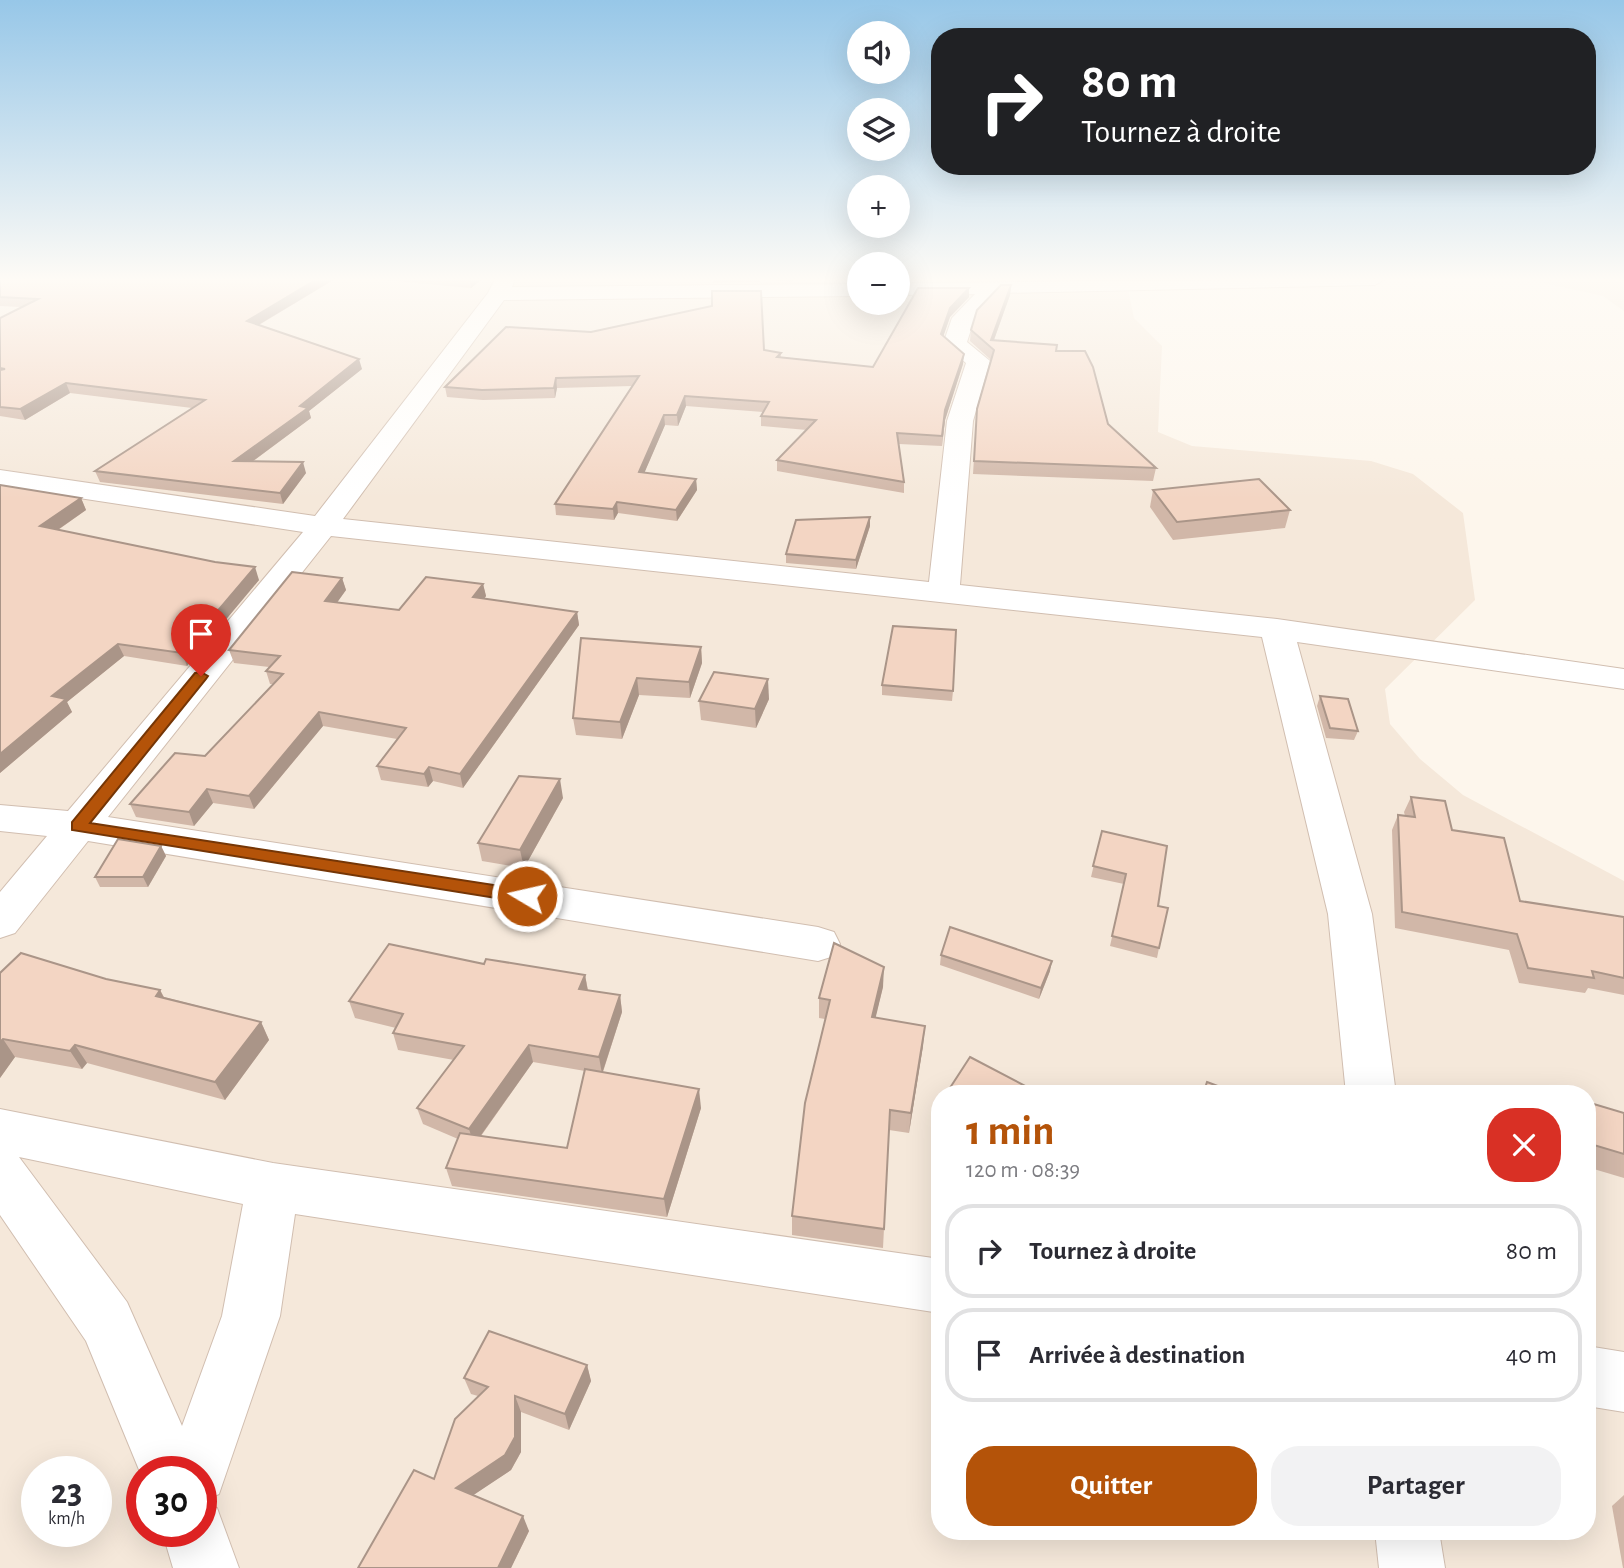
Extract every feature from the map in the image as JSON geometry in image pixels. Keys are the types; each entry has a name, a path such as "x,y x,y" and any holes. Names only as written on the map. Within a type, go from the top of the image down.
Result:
{"street":[{"path":"0,922 323,526 453,352"},
{"path":"944,593 960,421 978,361 967,352"},
{"path":"0,478 323,526 1278,629 1624,679"},
{"path":"1278,629 1350,914 1370,1085"},
{"path":"0,818 78,826 663,916 818,944"},
{"path":"1,1166 273,1188 931,1285"},
{"path":"1,1166 107,1322 164,1456"},
{"path":"203,1456 251,1317 273,1188"},
{"path":"1596,1377 1624,1382"},
{"path":"1408,1540 1412,1568"},
{"path":"199,1547 206,1568"}],"shaded area":[{"path":"0,352 1162,352 1158,432 1192,446 1371,461 1413,474 1463,513 1475,600 1385,689 1390,724 1420,759 1463,795 1624,881 1624,1568 0,1568"}],"building":[{"path":"0,352 339,352 359,359 300,406 308,408 234,461 303,462 280,493 95,471 205,400 66,383 20,409 0,407 0,370 5,369 0,368"},
{"path":"480,352 781,353 777,357 873,367 881,352 964,354 945,410 942,436 897,433 904,482 777,460 816,420 761,416 769,402 685,396 677,415 664,415 639,472 696,479 676,510 617,502 613,509 555,504 639,376 556,378 554,388 482,390 445,387"},
{"path":"993,352 1086,352 1093,367 1108,424 1156,468 974,461 977,409"},
{"path":"1259,479 1290,510 1177,522 1153,490"},
{"path":"0,485 81,498 40,526 215,562 255,567 182,653 118,644 52,696 66,699 0,754"},
{"path":"870,517 856,560 786,554 796,520"},
{"path":"292,572 342,578 325,601 399,610 426,577 483,584 473,597 577,612 460,774 429,767 424,774 377,766 406,728 319,712 249,796 207,789 189,812 130,804 175,753 205,756 283,674 266,671 280,656 229,650"},
{"path":"893,626 956,630 953,691 882,685"},
{"path":"581,638 701,647 689,682 637,678 620,722 573,718"},
{"path":"714,672 768,679 755,709 699,701"},
{"path":"1320,696 1348,699 1358,731 1330,728"},
{"path":"519,776 560,779 520,850 478,843"},
{"path":"1411,797 1445,801 1452,830 1504,838 1520,901 1624,917 1624,978 1592,971 1594,978 1528,968 1517,934 1402,912 1398,815 1415,817"},
{"path":"1102,831 1167,846 1158,906 1168,908 1159,948 1112,936 1126,874 1093,866"},
{"path":"118,839 161,846 143,877 95,877"},
{"path":"950,927 1052,961 1041,988 941,955"},
{"path":"834,943 884,967 872,1017 925,1026 911,1113 890,1110 884,1229 792,1216 805,1103 830,1000 819,998"},
{"path":"389,944 484,964 486,959 585,975 579,989 620,995 599,1057 529,1045 469,1129 417,1108 464,1046 393,1033 403,1014 349,1001"},
{"path":"21,953 106,979 160,990 156,996 261,1022 215,1082 75,1045 70,1051 3,1039 0,1042 0,973"},
{"path":"970,1057 1023,1085 952,1085"},
{"path":"585,1069 699,1089 664,1199 446,1168 460,1133 567,1148"},
{"path":"1596,1105 1624,1113 1624,1154 1596,1146"},
{"path":"489,1331 587,1365 565,1414 515,1396 515,1437 505,1455 456,1488 523,1516 498,1568 358,1568 414,1470 434,1479 455,1419 488,1387 464,1378"}],"route":[{"path":"201,676 78,826 527,896"}]}
